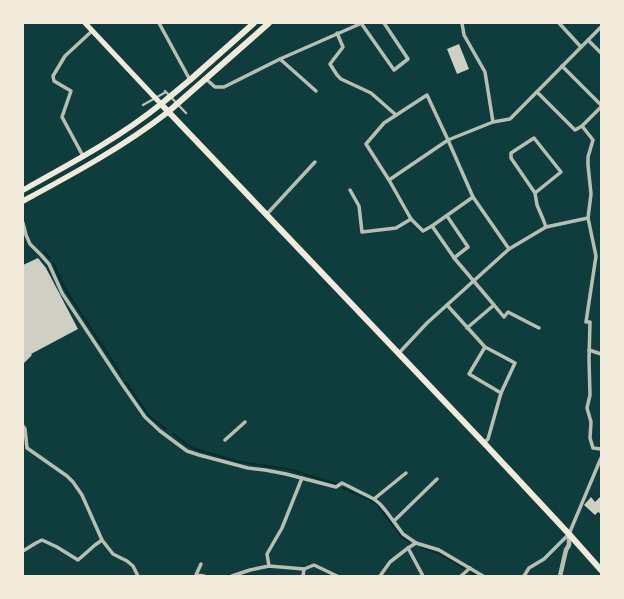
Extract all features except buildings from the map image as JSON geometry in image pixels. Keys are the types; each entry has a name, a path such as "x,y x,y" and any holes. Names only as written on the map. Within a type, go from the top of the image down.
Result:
{"highway":[{"path":"254,23 161,104 484,443 601,570"},
{"path":"168,112 269,23"}],"main road":[{"path":"23,190 101,146 149,114 161,104 85,23"},
{"path":"23,201 68,177 113,150 168,112"}],"street":[{"path":"159,23 190,80"},
{"path":"206,79 215,87 224,87 280,59 361,23 394,70 408,59 384,23"},
{"path":"462,23 464,35 485,72 493,122"},
{"path":"559,23 581,47"},
{"path":"389,180 448,140 493,122 510,119 601,27"},
{"path":"83,156 62,117 71,91 54,81 53,76 65,56 92,31"},
{"path":"337,33 343,47 330,64 336,75 340,80 371,93 396,115"},
{"path":"588,40 601,53"},
{"path":"280,59 316,91"},
{"path":"536,92 575,130 582,126 601,106 562,66"},
{"path":"143,105 165,91 186,113"},
{"path":"473,197 423,231 411,219 389,180 366,144 384,123 426,95 473,197 509,249"},
{"path":"582,126 594,140 588,157 591,194 588,218 596,256 586,322 590,322 590,395 587,408 591,422 590,438 593,448 601,449"},
{"path":"535,193 561,172 534,138 510,153 511,158 535,193 537,205 546,227"},
{"path":"266,215 316,162"},
{"path":"350,190 359,206 362,232 396,228 411,219"},
{"path":"447,216 468,247 454,258"},
{"path":"398,354 427,323 509,249 546,227 588,218"},
{"path":"23,223 30,244 49,264 62,293 145,417 160,431 187,451 210,458 248,468 265,470 336,487 342,483 374,499 383,507 403,534 416,543 439,550 483,576"},
{"path":"432,226 454,258 504,317 508,312 539,328"},
{"path":"447,305 485,347 515,363 502,393 488,439 484,443"},
{"path":"467,328 494,305"},
{"path":"485,347 469,374 502,393"},
{"path":"589,350 601,354"},
{"path":"225,440 245,422"},
{"path":"23,426 25,429 27,448 67,476 73,482 82,495 102,540 113,554 127,561 133,566 138,576"},
{"path":"524,576 529,568 544,559 569,534 601,458"},
{"path":"374,499 406,473"},
{"path":"595,473 601,475"},
{"path":"269,566 267,554 282,528 302,478"},
{"path":"394,521 437,479"},
{"path":"560,576 566,550 569,545 569,534"},
{"path":"23,551 42,540 78,560 102,540"},
{"path":"380,576 390,562 416,543"},
{"path":"408,548 423,576"},
{"path":"201,564 196,575 204,576"},
{"path":"232,576 269,566 304,569 314,565 337,576"},
{"path":"461,576 470,568"},
{"path":"302,576 304,569"}],"waterway":[{"path":"44,252 50,258"},
{"path":"54,264 67,292 121,374"},
{"path":"126,382 149,416 166,429"},
{"path":"173,434 195,449 240,462 288,469 336,484"},
{"path":"343,488 376,503 401,536 410,542"},
{"path":"421,547 440,554 464,568"},
{"path":"470,572 476,576"}]}
